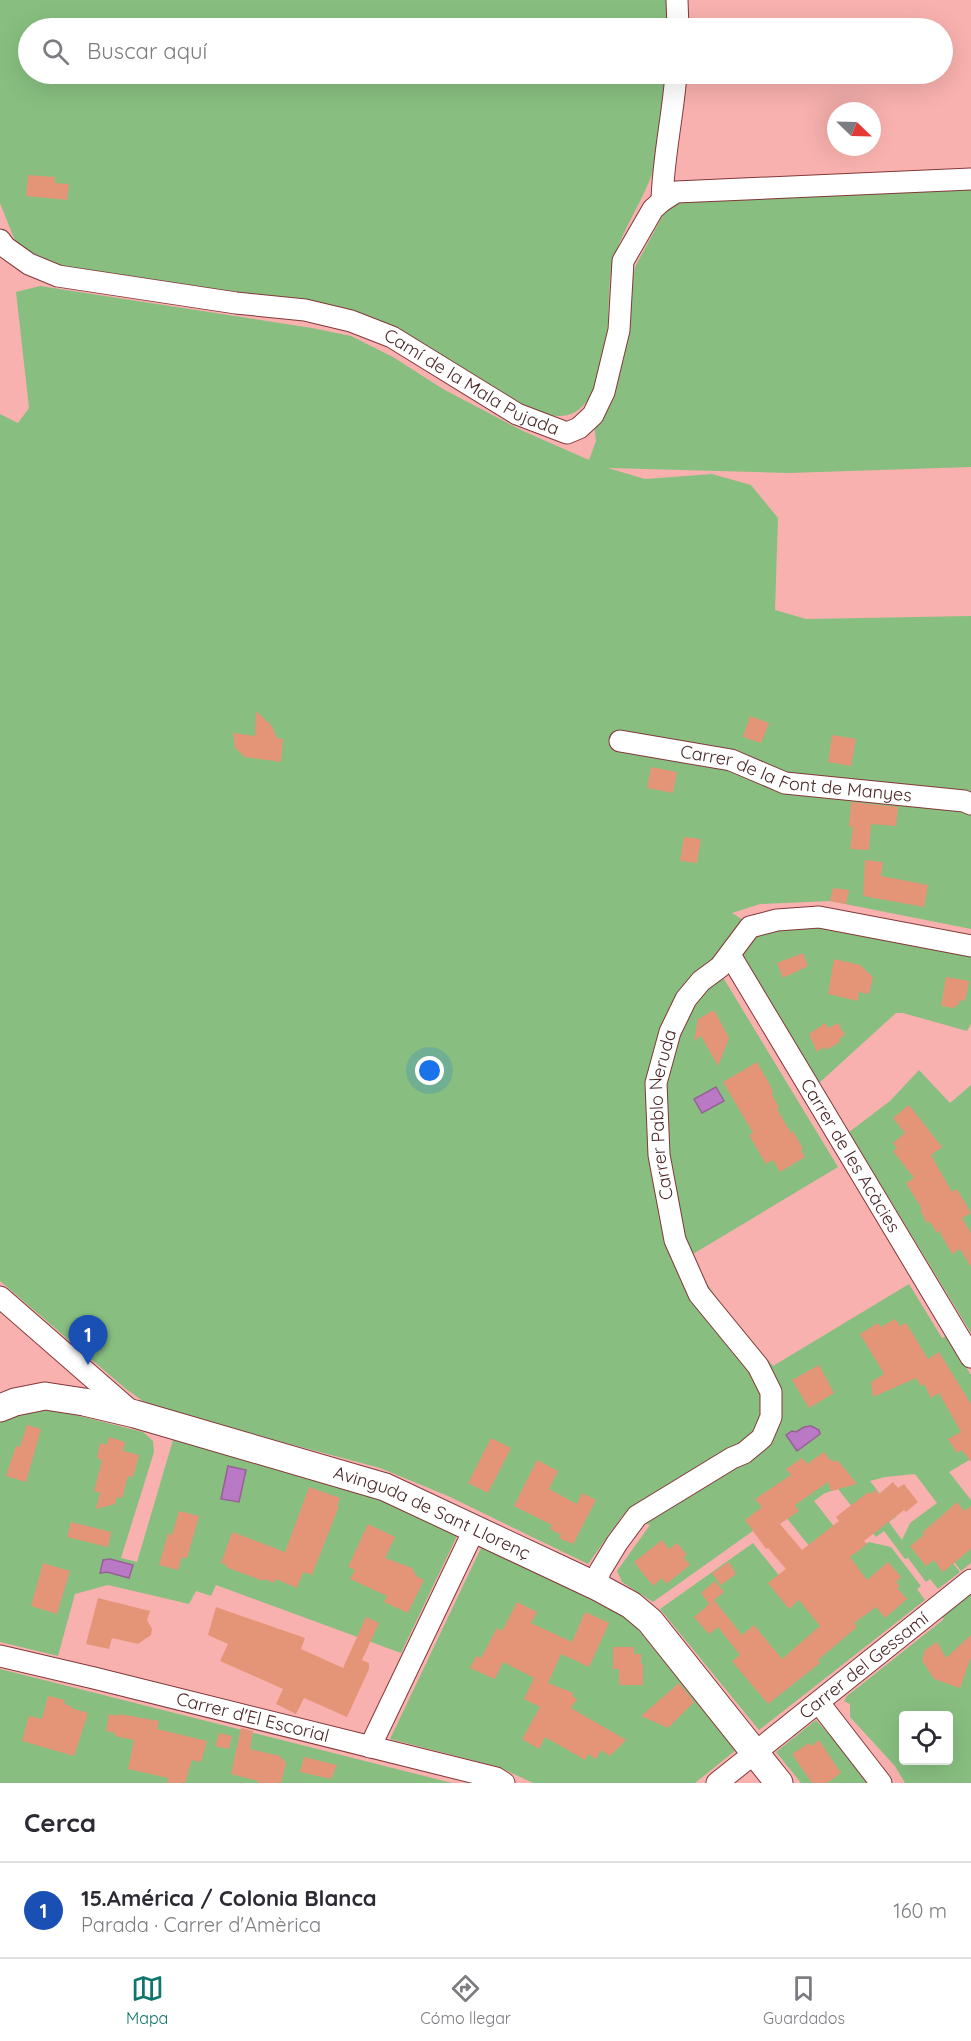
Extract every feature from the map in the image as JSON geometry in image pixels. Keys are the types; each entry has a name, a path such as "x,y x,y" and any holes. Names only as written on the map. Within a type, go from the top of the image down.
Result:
{"street":[{"path":"677,0 678,18"},
{"path":"662,201 662,175 674,108 675,84"},
{"path":"662,201 676,192 971,179"},
{"name":"Camí de la Mala Pujada","path":"0,240 5,248 29,264 58,276 236,303 305,310 351,321 392,336 517,414 567,433 579,428 593,415 604,392 619,330 623,261 653,209 662,201"},
{"name":"Carrer de la Font de Manyes","path":"620,741 731,760 785,783 964,801 971,804"},
{"name":"Carrer Pablo Neruda","path":"596,1586 600,1571 616,1543 637,1516 732,1458 744,1454 762,1438 771,1417 771,1392 758,1366 699,1294 675,1240 659,1155 656,1083 669,1032 686,999 700,981 720,967 750,927 777,920 819,917 971,946"},
{"name":"Carrer de les Acàcies","path":"730,955 971,1357"},
{"path":"0,1297 135,1414"},
{"name":"Avinguda de Sant Llorenç","path":"0,1408 15,1402 45,1396 135,1414 385,1487 596,1586 631,1605 650,1621 779,1783"},
{"path":"370,1747 475,1528"},
{"name":"Carrer del Gessamí","path":"717,1783 971,1580"},
{"name":"Carrer d'El Escorial","path":"0,1656 496,1778 504,1783"},
{"path":"819,1703 881,1783"}],"green space":[{"path":"0,0 671,0 672,18 18,18 18,84 670,84 654,168 617,250 613,264 602,370 591,396 571,414 557,416 531,410 420,342 346,309 308,300 235,294 46,267 15,241 0,203"},
{"path":"971,186 971,467 789,473 608,468 645,479 712,474 751,485 778,518 775,610 806,619 971,616 971,929 830,901 760,904 732,913 748,923 721,977 838,1167 693,1254 707,1284 773,1366 909,1284 942,1338 947,1336 971,1375 971,1459 949,1472 971,1500 971,1563 961,1571 953,1563 960,1572 938,1589 930,1579 926,1582 884,1531 876,1537 838,1489 825,1493 814,1501 855,1553 869,1542 891,1547 921,1586 917,1589 925,1600 759,1730 660,1609 753,1543 799,1600 832,1574 781,1511 653,1602 622,1582 617,1571 650,1525 623,1515 588,1564 448,1496 380,1468 181,1415 143,1401 0,1281 0,414 18,423 29,408 16,292 40,286 351,336 393,357 443,389 523,431 589,460 596,441 594,423 636,265 669,204 675,198","holes":["915,1474 937,1503 910,1523 902,1540 889,1522 897,1516 870,1481"]},
{"path":"786,928 821,928 971,957 971,1024 967,1031 896,1013 819,1083 744,960 743,946 752,934"},
{"path":"919,1070 950,1103 971,1085 971,1333 849,1132 890,1101"},
{"path":"39,1410 64,1412 143,1432 153,1441 154,1452 121,1558 137,1562 173,1440 374,1493 458,1534 401,1653 216,1585 211,1596 196,1591 189,1604 108,1585 75,1594 58,1656 0,1642 0,1419"},
{"path":"482,1546 627,1616 736,1750 695,1783 533,1783 499,1767 390,1739"},
{"path":"971,1586 971,1783 905,1783 895,1766 850,1717 850,1704 844,1701 847,1696 944,1619 937,1611"},
{"path":"0,1669 452,1783 0,1783"},
{"path":"816,1720 873,1783 801,1783 776,1752"}],"shaded area":[{"path":"716,1087 724,1101 702,1113 694,1099"},
{"path":"811,1426 819,1430 820,1434 797,1451 786,1435"},
{"path":"228,1466 246,1470 239,1502 221,1499"},
{"path":"110,1559 133,1565 129,1578 107,1572 100,1573 103,1560"}],"building":[{"path":"28,175 55,177 55,183 69,184 67,200 26,196"},
{"path":"256,711 271,725 277,738 283,739 281,762 245,757 235,748 233,733 255,736"},
{"path":"750,716 769,723 761,743 743,737"},
{"path":"832,735 856,739 851,766 828,762"},
{"path":"651,767 677,772 673,793 647,788"},
{"path":"851,802 898,807 896,826 871,824 869,850 850,849 853,827 849,827"},
{"path":"684,837 701,839 697,863 680,861"},
{"path":"865,860 883,862 881,876 928,885 924,907 863,896"},
{"path":"833,888 849,890 846,904 830,901"},
{"path":"803,953 808,966 783,978 777,963"},
{"path":"834,959 860,965 873,977 869,994 859,992 858,1001 828,994"},
{"path":"946,977 969,981 965,1001 960,1000 959,1004 953,1008 941,1006"},
{"path":"714,1010 729,1038 718,1066 701,1036 694,1041 698,1019"},
{"path":"825,1023 828,1028 838,1023 845,1035 839,1039 840,1042 817,1052 809,1034"},
{"path":"757,1062 770,1085 779,1108 777,1109 791,1133 793,1131 805,1157 780,1172 773,1160 766,1164 749,1135 753,1133 723,1082"},
{"path":"909,1105 942,1147 931,1155 952,1192 957,1189 971,1213 962,1218 971,1233 971,1267 960,1249 952,1254 939,1231 937,1233 930,1222 927,1223 920,1210 922,1209 906,1183 914,1178 893,1151 897,1148 893,1143 905,1133 893,1118"},
{"path":"895,1319 900,1326 906,1323 928,1359 939,1352 971,1404 971,1462 962,1450 957,1453 948,1439 961,1432 939,1393 931,1398 924,1384 921,1386 916,1378 873,1397 871,1382 884,1374 860,1334 878,1323 881,1327"},
{"path":"819,1365 834,1393 809,1408 792,1380"},
{"path":"27,1425 41,1429 26,1482 6,1476 16,1446 20,1447"},
{"path":"109,1437 125,1442 123,1451 139,1455 133,1477 128,1476 122,1498 117,1497 115,1504 96,1509 100,1493 94,1491 102,1460 97,1458 100,1443 107,1445"},
{"path":"491,1438 511,1448 488,1493 468,1483"},
{"path":"824,1452 830,1460 839,1462 857,1484 831,1491 828,1482 795,1505 799,1511 780,1524 802,1550 839,1521 836,1517 868,1492 870,1494 876,1490 879,1494 893,1482 898,1488 904,1484 918,1502 864,1541 867,1544 850,1557 867,1580 888,1562 901,1577 896,1582 900,1586 897,1588 907,1599 885,1618 876,1607 854,1623 857,1627 818,1660 820,1663 768,1704 732,1661 740,1655 718,1627 709,1634 694,1617 714,1600 742,1635 754,1625 782,1659 820,1626 799,1600 789,1609 768,1583 786,1569 768,1548 766,1549 745,1520 762,1507 755,1499 791,1475 786,1469 802,1458 807,1464"},
{"path":"537,1460 558,1471 549,1489 577,1504 582,1493 596,1500 573,1544 559,1538 561,1535 550,1529 552,1525 514,1506"},
{"path":"309,1487 340,1498 312,1575 303,1572 297,1588 276,1579 274,1583 264,1579 263,1581 221,1563 232,1532 285,1552"},
{"path":"957,1502 964,1511 971,1506 971,1549 943,1572 934,1560 926,1566 910,1546"},
{"path":"179,1511 199,1516 187,1558 182,1557 178,1570 159,1565 168,1533 172,1535"},
{"path":"71,1522 111,1532 108,1547 67,1537"},
{"path":"368,1524 395,1537 385,1558 412,1568 416,1576 424,1580 408,1613 384,1602 387,1596 350,1579 355,1570 348,1567"},
{"path":"662,1540 669,1549 677,1543 687,1555 683,1557 690,1565 666,1584 662,1578 653,1586 634,1562"},
{"path":"729,1562 736,1574 721,1585 712,1573"},
{"path":"43,1563 70,1571 57,1614 31,1606"},
{"path":"715,1581 724,1592 709,1604 701,1593"},
{"path":"98,1598 150,1611 147,1620 152,1629 151,1635 138,1644 112,1638 109,1649 86,1644"},
{"path":"517,1602 537,1612 531,1623 572,1642 585,1612 609,1623 589,1667 561,1654 548,1683 573,1693 572,1696 577,1699 571,1708 626,1740 610,1756 601,1750 596,1759 588,1754 585,1760 545,1737 539,1749 522,1739 540,1707 524,1699 534,1678 503,1662 495,1679 470,1668 476,1656 481,1658 497,1628 502,1631"},
{"path":"216,1607 305,1638 301,1649 343,1668 366,1617 379,1623 362,1660 369,1663 369,1669 347,1717 304,1698 296,1714 276,1704 283,1689 220,1661 228,1644 208,1635"},
{"path":"971,1635 971,1657 960,1688 934,1679 922,1660 925,1650 937,1642 946,1658"},
{"path":"613,1647 634,1647 634,1654 641,1654 643,1685 619,1685 619,1669 613,1669"},
{"path":"679,1683 694,1702 668,1728 641,1716"},
{"path":"48,1696 65,1700 64,1704 71,1708 88,1713 74,1756 22,1741 29,1716 42,1719"},
{"path":"109,1714 159,1721 157,1729 207,1741 201,1762 192,1760 185,1783 167,1783 168,1778 128,1769 134,1740 115,1736 115,1733 106,1731"},
{"path":"241,1728 253,1731 250,1749 280,1756 286,1763 281,1783 258,1783 258,1781 231,1774"},
{"path":"219,1733 232,1736 229,1749 215,1746"},
{"path":"819,1740 841,1773 827,1783 812,1783 792,1754 809,1743 811,1746"},
{"path":"304,1757 337,1765 331,1779 300,1772"}],"place":[{"name":"15.América / Colonia Blanca","path":"88,1365"}]}
